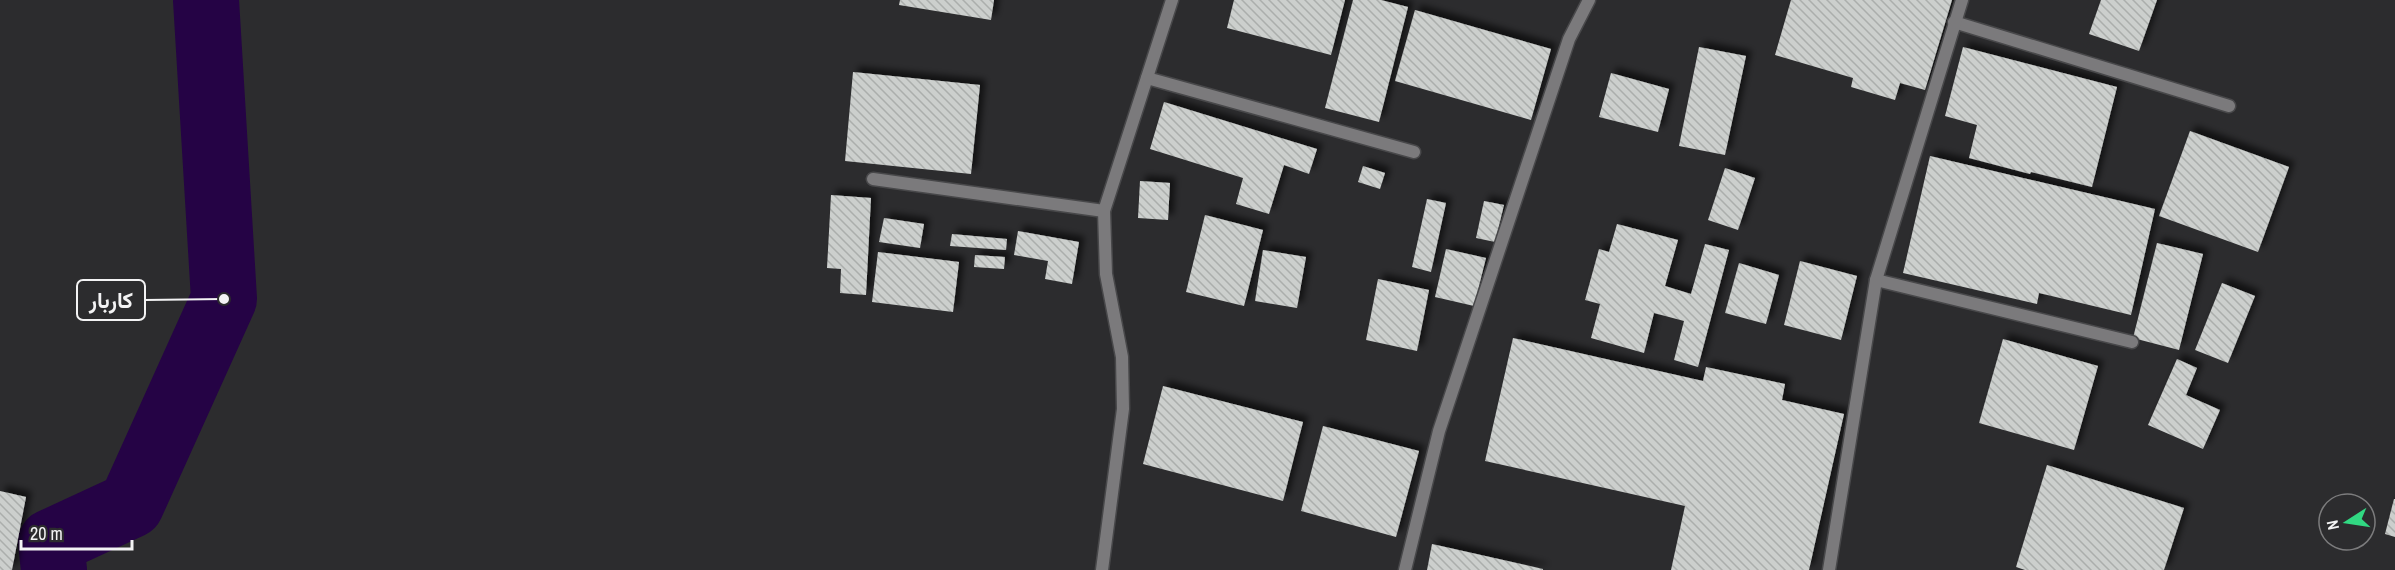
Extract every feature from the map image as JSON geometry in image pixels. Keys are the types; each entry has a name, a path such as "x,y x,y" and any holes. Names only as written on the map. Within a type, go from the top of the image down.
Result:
{"street":[{"path":"1102,570 1123,409 1122,357 1106,274 1104,211 1172,0"},
{"path":"1405,570 1439,432 1569,39 1589,0"},
{"path":"1829,570 1876,280 1962,0"},
{"path":"1954,22 2229,106"},
{"path":"1147,78 1414,152"},
{"path":"873,178 1104,211"},
{"path":"1876,280 2132,342"}],"building":[{"path":"900,0 994,0 991,20 899,5"},
{"path":"1234,0 1345,0 1331,55 1227,28"},
{"path":"1353,0 1381,0 1408,7 1379,122 1325,108"},
{"path":"1791,0 1952,0 1925,90 1900,83 1895,100 1851,87 1853,78 1775,55"},
{"path":"2101,0 2157,0 2139,51 2089,34"},
{"path":"1415,10 1551,49 1531,120 1395,81"},
{"path":"1699,47 1746,56 1725,155 1679,146"},
{"path":"1963,47 2117,87 2092,187 1969,158 1977,125 1945,116"},
{"path":"853,72 980,85 971,174 845,161"},
{"path":"1611,73 1669,89 1658,132 1599,117"},
{"path":"1164,102 1317,149 1309,174 1284,165 1269,214 1236,204 1243,178 1150,149"},
{"path":"2190,131 2289,167 2258,252 2159,216"},
{"path":"1930,156 2155,209 2131,315 2039,293 2037,304 1903,273"},
{"path":"1363,166 1385,173 1380,189 1358,182"},
{"path":"1725,168 1755,178 1738,230 1708,220"},
{"path":"1140,181 1170,183 1168,220 1138,218"},
{"path":"831,195 871,198 866,295 840,293 841,269 827,268"},
{"path":"1427,199 1446,203 1431,272 1412,267"},
{"path":"1484,201 1504,205 1495,242 1476,238"},
{"path":"1205,215 1263,230 1244,306 1186,292"},
{"path":"884,218 924,224 920,248 879,242"},
{"path":"1617,224 1678,240 1665,286 1691,294 1705,244 1729,250 1698,367 1674,360 1684,321 1654,313 1644,353 1591,338 1600,304 1585,300 1599,249 1609,252"},
{"path":"1018,231 1079,242 1072,284 1045,279 1048,261 1014,255"},
{"path":"952,234 1007,239 1006,250 950,246"},
{"path":"2157,243 2203,254 2179,350 2133,338"},
{"path":"1446,249 1486,258 1474,306 1435,297"},
{"path":"1263,250 1306,257 1297,308 1255,301"},
{"path":"878,252 959,262 953,312 872,302"},
{"path":"975,255 1005,257 1004,269 974,267"},
{"path":"1800,261 1857,276 1841,340 1784,325"},
{"path":"1739,263 1779,275 1766,324 1725,313"},
{"path":"1378,279 1429,290 1417,351 1366,340"},
{"path":"2222,283 2255,296 2228,363 2195,350"},
{"path":"1513,338 1703,381 1706,367 1785,384 1782,400 1844,414 1809,570 1671,570 1685,506 1485,461"},
{"path":"2003,339 2098,366 2074,450 1979,423"},
{"path":"2177,359 2197,368 2186,395 2220,410 2203,449 2148,425"},
{"path":"1163,386 1303,422 1283,501 1143,464"},
{"path":"1323,426 1419,451 1396,537 1301,511"},
{"path":"2047,465 2184,508 2164,570 2025,570 2016,567"},
{"path":"0,491 26,497 12,570 0,570"},
{"path":"2395,499 2395,537 2385,534"},
{"path":"1432,544 1543,569 1543,570 1427,570"}],"waterway":[{"path":"54,570 51,542 131,505 224,299 206,0"}],"place":[{"name":"کاربار","path":"224,299"}]}
